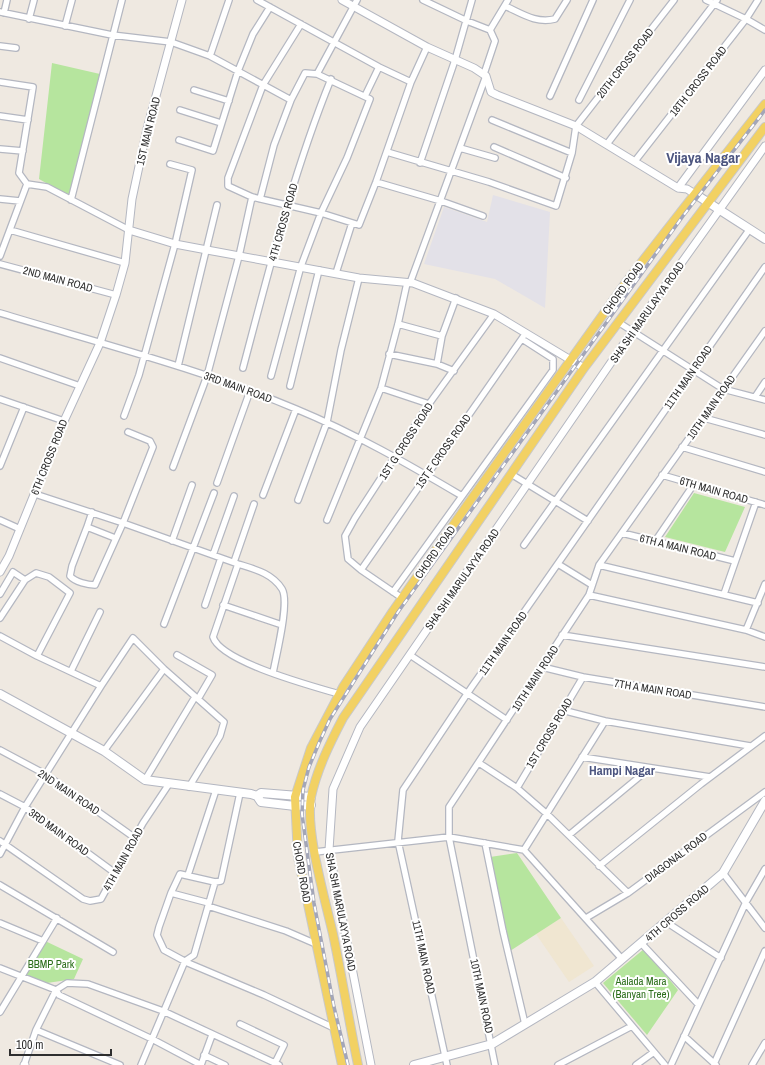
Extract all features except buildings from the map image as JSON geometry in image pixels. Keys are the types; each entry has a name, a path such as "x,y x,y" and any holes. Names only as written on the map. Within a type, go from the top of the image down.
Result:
{"main road":[{"name":"CHORD ROAD","path":"342,1065 298,857 295,797 311,748 339,694 402,598 573,360 627,281 765,104"},
{"name":"CHORD ROAD","path":"358,1065 335,943 315,852 311,801 324,757 343,718 584,368 709,204 765,127"},
{"path":"695,194 718,211 765,239"},
{"path":"0,694 72,732 104,751 145,780 257,796"},
{"path":"257,796 261,792 311,801"},
{"path":"257,796 260,802 295,806 311,801"},
{"name":"4TH CROSS ROAD","path":"525,1024 596,982 723,874 765,801"},
{"path":"414,1065 446,1061 492,1044 525,1024"}],"street":[{"path":"7,0 2,13 112,35 171,42 210,56 291,100"},
{"path":"29,19 34,0"},
{"path":"65,26 72,0"},
{"path":"71,200 122,0"},
{"name":"1ST MAIN ROAD","path":"100,343 125,263 132,200 147,129 182,0"},
{"path":"210,56 229,0"},
{"path":"257,0 379,67 411,82"},
{"path":"342,0 355,3 427,47 485,75 491,92 576,126 636,161 678,188 687,189 695,194"},
{"path":"327,520 381,388 408,283 452,171 495,41 490,30 423,0"},
{"path":"420,163 455,60 472,0"},
{"path":"490,30 508,0"},
{"path":"505,6 536,20 545,22 555,19 568,0"},
{"path":"550,96 593,0"},
{"path":"579,100 630,0"},
{"name":"20TH CROSS ROAD","path":"576,126 674,0"},
{"path":"706,0 716,2 765,30"},
{"name":"18TH CROSS ROAD","path":"636,161 746,19 758,0"},
{"path":"607,144 716,2"},
{"path":"317,74 355,3"},
{"path":"179,140 213,151 238,71 253,34 270,7"},
{"path":"301,24 263,85 246,126 227,182 230,188 252,197 287,204 359,225 387,152 411,82 427,47"},
{"path":"0,46 16,48"},
{"path":"365,96 379,67"},
{"path":"678,188 765,70"},
{"path":"260,199 274,145 291,100 306,73 317,74 331,79 370,99 347,158 321,213 301,266 271,376"},
{"name":"4TH CROSS ROAD","path":"243,368 287,204 310,131 331,79"},
{"path":"0,82 33,87 19,173 26,184 47,187 129,230 175,244 301,266 359,278 408,283 456,298 494,314 553,359 553,370 393,592"},
{"path":"194,90 228,101"},
{"path":"180,110 221,123"},
{"path":"0,116 28,120"},
{"path":"492,120 572,153"},
{"path":"387,152 420,163 452,171 556,206 566,178 576,126"},
{"name":"SHA SHI MARULAYYA ROAD","path":"371,1065 329,850 332,788 360,727 632,332 765,146"},
{"path":"494,147 566,178"},
{"path":"460,148 495,158"},
{"path":"0,149 23,151"},
{"path":"124,416 144,355 175,244 192,170 170,164"},
{"path":"376,182 441,201 483,216"},
{"path":"0,256 26,184"},
{"path":"173,466 207,376 240,256 252,197"},
{"path":"0,199 20,201"},
{"path":"178,366 217,205"},
{"path":"336,273 352,223"},
{"path":"10,230 125,263"},
{"path":"524,545 557,501 749,230"},
{"name":"2ND MAIN ROAD","path":"0,264 116,295"},
{"name":"11TH MAIN ROAD","path":"446,1061 398,841 403,790 467,694 765,267"},
{"path":"290,386 319,270"},
{"path":"759,275 765,279"},
{"path":"298,500 327,422 341,350 359,278"},
{"path":"437,364 442,336 456,298"},
{"name":"3RD MAIN ROAD","path":"0,313 178,366 296,409 327,422 396,457 462,496"},
{"name":"1ST G CROSS ROAD","path":"402,598 361,570 348,559 345,536 355,518 429,404 494,314"},
{"path":"618,322 723,389 765,400"},
{"path":"398,324 442,336"},
{"name":"10TH MAIN ROAD","path":"495,1065 492,1044 448,837 449,807 589,595 599,565 765,331"},
{"path":"524,336 573,360 584,368"},
{"name":"1ST F CROSS ROAD","path":"361,570 524,336"},
{"name":"6TH CROSS ROAD","path":"0,572 35,494 64,421 100,343"},
{"path":"389,354 437,364 454,371"},
{"path":"0,358 80,386"},
{"path":"755,397 765,382"},
{"path":"381,388 429,404"},
{"path":"217,482 250,391"},
{"path":"0,399 64,421"},
{"path":"0,466 24,407"},
{"path":"263,495 296,409"},
{"path":"704,418 765,435"},
{"path":"92,512 72,566 70,576 72,579 87,585 95,585 123,523 153,447 150,441 128,432"},
{"path":"682,447 765,472"},
{"path":"511,474 588,521"},
{"name":"6TH MAIN ROAD","path":"662,475 765,505"},
{"path":"656,540 694,484"},
{"path":"172,541 192,485"},
{"path":"164,624 214,493"},
{"path":"35,494 92,512 193,549 262,571 274,580 283,589 285,598 282,625 272,673"},
{"path":"212,555 234,496"},
{"path":"724,594 756,502"},
{"path":"254,504 213,637 215,644 229,654 272,673 339,694"},
{"path":"0,520 20,529"},
{"path":"87,527 115,538"},
{"name":"6TH A MAIN ROAD","path":"622,533 656,540 735,561"},
{"path":"205,605 221,558"},
{"path":"558,564 592,585"},
{"path":"599,565 758,603"},
{"path":"0,594 13,572 25,580"},
{"path":"0,618 25,580 36,573 49,577 70,593 37,656"},
{"path":"746,630 765,584"},
{"path":"589,595 746,630 765,637"},
{"path":"0,604 7,608"},
{"path":"223,605 282,625"},
{"path":"71,671 100,612"},
{"path":"562,635 764,666 765,659"},
{"path":"0,636 37,656 101,686"},
{"path":"0,854 3,842 133,638 164,669 224,722 220,736 189,786"},
{"path":"145,780 212,675 177,655"},
{"path":"410,655 507,720"},
{"name":"7TH A MAIN ROAD","path":"542,667 583,677 765,707"},
{"path":"104,751 164,669"},
{"name":"1ST CROSS ROAD","path":"517,788 583,677"},
{"path":"562,710 605,721 750,746"},
{"path":"524,850 605,721"},
{"path":"599,866 750,746 765,736"},
{"name":"2ND MAIN ROAD","path":"0,750 45,774 135,838"},
{"path":"582,758 710,778"},
{"path":"479,763 517,788 547,814 628,893"},
{"path":"569,835 650,768"},
{"name":"4TH MAIN ROAD","path":"3,842 83,899 90,901 100,899 158,799 170,784"},
{"path":"188,875 216,790"},
{"name":"DIAGONAL ROAD","path":"586,918 628,893 765,792"},
{"path":"240,793 221,881 215,882 180,874 171,893 157,935 164,950 185,961 264,995 334,1028"},
{"name":"3RD MAIN ROAD","path":"0,794 25,807 115,873"},
{"path":"315,852 398,841 448,837 524,850 622,959"},
{"path":"486,843 503,931 525,1024"},
{"path":"672,1064 698,1004 721,958 746,902 765,869"},
{"path":"723,874 765,928"},
{"path":"141,1065 185,961 194,954 215,882"},
{"path":"1,888 57,918 113,952"},
{"path":"171,893 209,904 286,931 316,944"},
{"path":"0,1012 57,918"},
{"path":"666,922 721,958"},
{"path":"0,923 43,941"},
{"path":"641,943 698,1004"},
{"path":"684,1036 715,1064 765,951"},
{"path":"0,968 56,990 59,995 152,1039 201,1065 212,1035"},
{"path":"596,982 665,1065"},
{"path":"24,1065 36,1030 56,990 67,983 88,984 163,1011 277,1064 284,1045 240,1024"},
{"path":"558,1065 632,1026"},
{"path":"36,1030 120,1065"},
{"path":"752,1065 765,1043"},
{"path":"636,1065 654,1052"},
{"path":"204,1055 225,1065"}],"shaded area":[{"path":"493,195 550,212 545,308 495,279 424,264 444,207 487,222"},
{"path":"561,918 594,966 569,982 536,934"}],"green space":[{"path":"52,63 100,74 69,196 39,179"},
{"path":"694,493 745,507 725,552 665,537"},
{"path":"517,853 561,918 510,951 490,857"},
{"name":"BBMP Park","path":"43,940 83,959 74,979 47,983 22,977"},
{"name":"Aalada Mara (Banyan Tree)","path":"644,949 678,990 647,1035 603,983"}],"railway":[{"path":"348,1065 334,1007 314,903 302,814 303,790 309,767 319,743 330,719 398,612 683,216 765,110"}],"district":[{"name":"Vijaya Nagar","path":"703,158"},
{"name":"Hampi Nagar","path":"622,770"}]}
